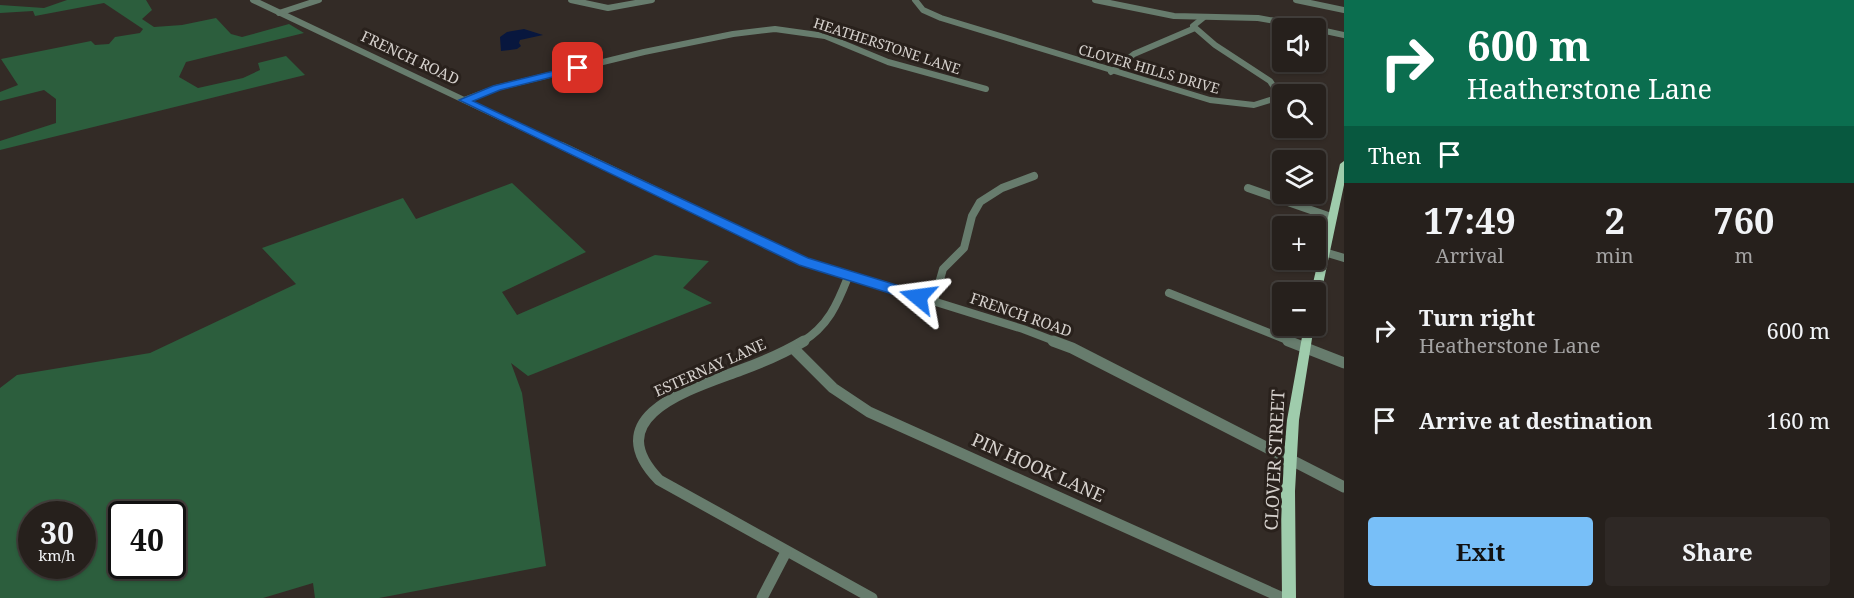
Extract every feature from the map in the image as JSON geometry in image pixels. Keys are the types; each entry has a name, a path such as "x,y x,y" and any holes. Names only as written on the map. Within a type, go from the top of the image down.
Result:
{"main road":[{"path":"1326,242 1344,164"},
{"name":"CLOVER STREET","path":"1289,598 1290,460 1293,420 1307,336"}],"street":[{"name":"FRENCH ROAD","path":"253,0 804,261 848,277 1023,329 1072,348 1344,487"},
{"path":"279,13 319,0"},
{"path":"572,0 608,8 652,0"},
{"name":"CLOVER HILLS DRIVE","path":"915,0 923,10 941,18 1111,72 1220,102 1254,105 1273,99 1276,90 1270,81 1220,48 1194,27 1174,16"},
{"name":"CLOVER HILLS DRIVE","path":"1095,0 1174,16 1258,18 1272,21"},
{"path":"1296,0 1344,10"},
{"path":"1111,72 1134,54 1194,27 1203,18"},
{"name":"HEATHERSTONE LANE","path":"464,100 496,88 644,52 733,34 775,29 825,36 888,62 986,89"},
{"name":"CLOVER HILLS DRIVE","path":"1326,31 1344,35"},
{"path":"934,301 943,269 964,248 972,216 980,202 1002,188 1034,176"},
{"path":"1248,188 1331,217"},
{"path":"1326,253 1344,258"},
{"name":"ESTERNAY LANE","path":"848,277 827,321 810,337 793,348 669,399 652,410 641,425 640,454 659,480 872,598"},
{"path":"1169,293 1344,363"},
{"name":"PIN HOOK LANE","path":"793,348 833,388 869,412 1283,598"},
{"path":"762,598 786,552"}],"green space":[{"path":"67,0 146,0 152,10 142,19 154,27 182,25 216,18 231,34 242,37 289,24 304,33 186,62 179,77 198,88 243,78 260,70 258,63 286,56 305,75 0,150 0,141 56,123 56,99 44,90 0,101 0,92 18,85 1,59 91,41 95,45 109,44 115,37 140,33 143,29 104,3 35,16 33,11 0,13 0,5 44,8"},
{"path":"512,183 586,252 502,292 517,315 655,255 709,261 683,288 712,303 528,376 511,363 522,393 546,566 379,598 315,598 313,583 263,598 0,598 0,388 17,375 150,353 296,284 262,248 403,198 416,219"}],"water":[{"path":"524,29 543,35 520,40 521,46 517,49 501,51 500,37 507,32"}],"route":[{"path":"578,68 481,92 464,100 804,261 848,277 918,297"}]}
